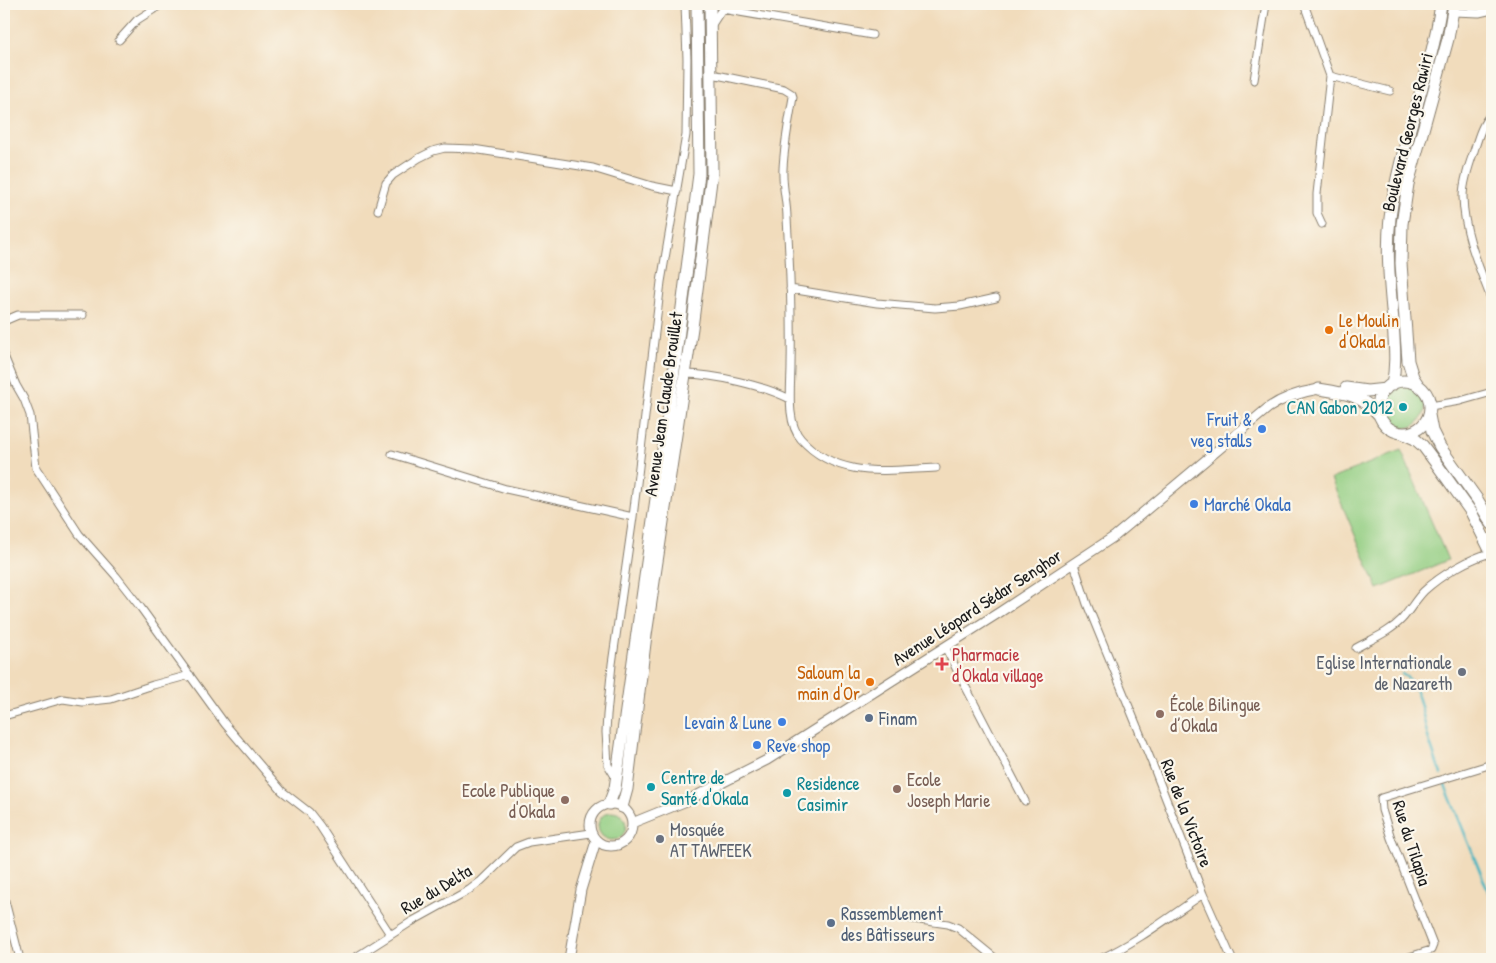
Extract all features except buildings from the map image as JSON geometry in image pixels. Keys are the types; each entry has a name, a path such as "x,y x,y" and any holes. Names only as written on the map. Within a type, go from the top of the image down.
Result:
{"main road":[{"name":"Avenue Jean Claude Brouillet","path":"609,804 616,778 672,386 699,174 697,4"},
{"name":"Avenue Jean Claude Brouillet","path":"622,807 627,789 645,644 685,374 712,173 710,4"},
{"name":"Boulevard Georges Rawiri","path":"1389,387 1396,358 1389,254 1390,220 1396,181 1429,61 1441,4"},
{"name":"Boulevard Georges Rawiri","path":"1419,386 1413,377 1408,361 1401,263 1402,224 1408,184 1448,39 1454,8"},
{"path":"1319,389 1332,387 1367,391 1406,382 1419,386 1429,398 1432,431 1440,448 1477,499 1492,524"},
{"path":"1380,416 1379,402 1389,387"},
{"path":"1319,389 1339,392 1365,401 1380,416 1388,428 1415,439 1423,446 1475,518 1492,554"},
{"path":"1402,433 1419,429 1426,423 1430,410"}],"street":[{"path":"119,40 137,20 162,4"},
{"path":"616,778 608,765 607,715 661,282 686,135 688,114 685,4"},
{"path":"1254,80 1266,4"},
{"path":"1304,4 1330,76 1317,194 1318,213 1322,224"},
{"path":"710,26 723,6 872,35"},
{"path":"1454,8 1479,13 1492,10"},
{"path":"712,74 784,89 792,94 793,98 783,169 790,289 790,399 794,428 800,438 819,455 835,464 858,471 936,468"},
{"path":"1330,76 1390,91"},
{"path":"1492,113 1486,119 1479,136 1463,195 1473,252 1492,301"},
{"path":"378,210 386,183 393,175 419,158 433,151 445,148 473,149 593,168 652,186 677,191"},
{"path":"790,289 877,303 934,308 960,306 996,298"},
{"path":"4,321 18,315 83,314"},
{"path":"4,356 30,415 36,468 79,534 116,576 225,724 282,791 309,812 320,826 390,934"},
{"path":"685,374 700,374 758,387 779,393 790,399"},
{"name":"Avenue Léopard Sédar Senghor","path":"632,823 684,802 759,765 1074,564 1126,527 1268,408 1280,400 1299,392 1319,389"},
{"path":"1430,410 1492,392"},
{"path":"392,454 506,489 633,517"},
{"path":"1356,648 1390,629 1425,591 1454,570 1479,556 1492,554"},
{"name":"Rue de la Victoire","path":"1074,564 1086,604 1152,763 1203,894 1232,959"},
{"path":"945,647 1025,801"},
{"path":"4,716 63,700 83,702 111,699 190,675"},
{"name":"Rue du Tilapia","path":"1403,959 1431,950 1433,945 1382,810 1381,798 1492,764"},
{"path":"569,959 581,890 594,837 591,819 594,812 600,807 609,804 622,807 630,816 632,830 624,842 617,846 603,845 594,837"},
{"name":"Rue du Delta","path":"353,959 374,947 390,934 469,890 481,881 516,846 529,842 594,837"},
{"path":"1100,959 1130,944 1203,894"},
{"path":"4,897 20,959"},
{"path":"906,918 948,924 958,928 996,959"}],"green space":[{"path":"1404,386 1419,392 1425,407 1419,422 1404,428 1389,422 1383,407 1389,392"},
{"path":"1401,450 1448,560 1378,589 1331,479"},
{"path":"612,812 622,816 626,826 622,836 612,840 602,836 598,826 602,816"}],"waterway":[{"path":"1402,674 1413,685 1417,693 1428,737 1441,774"},
{"path":"1445,785 1492,901"}],"place":[{"name":"Le Moulin d'Okala","path":"1329,330"},
{"name":"CAN Gabon 2012","path":"1403,407"},
{"name":"Fruit & veg stalls","path":"1262,429"},
{"name":"Marché Okala","path":"1194,504"},
{"name":"Pharmacie d'Okala village","path":"942,664"},
{"name":"Eglise Internationale de Nazareth","path":"1462,672"},
{"name":"Saloum la main d'Or","path":"870,682"},
{"name":"École Bilingue d’Okala","path":"1160,714"},
{"name":"Finam","path":"869,718"},
{"name":"Levain & Lune","path":"782,722"},
{"name":"Reve shop","path":"757,745"},
{"name":"Centre de Santé d'Okala","path":"651,787"},
{"name":"Ecole Joseph Marie","path":"897,789"},
{"name":"Residence Casimir","path":"787,793"},
{"name":"Ecole Publique d'Okala","path":"565,800"},
{"name":"Mosquée AT TAWFEEK","path":"660,839"},
{"name":"Rassemblement des Bâtisseurs","path":"831,923"}]}
